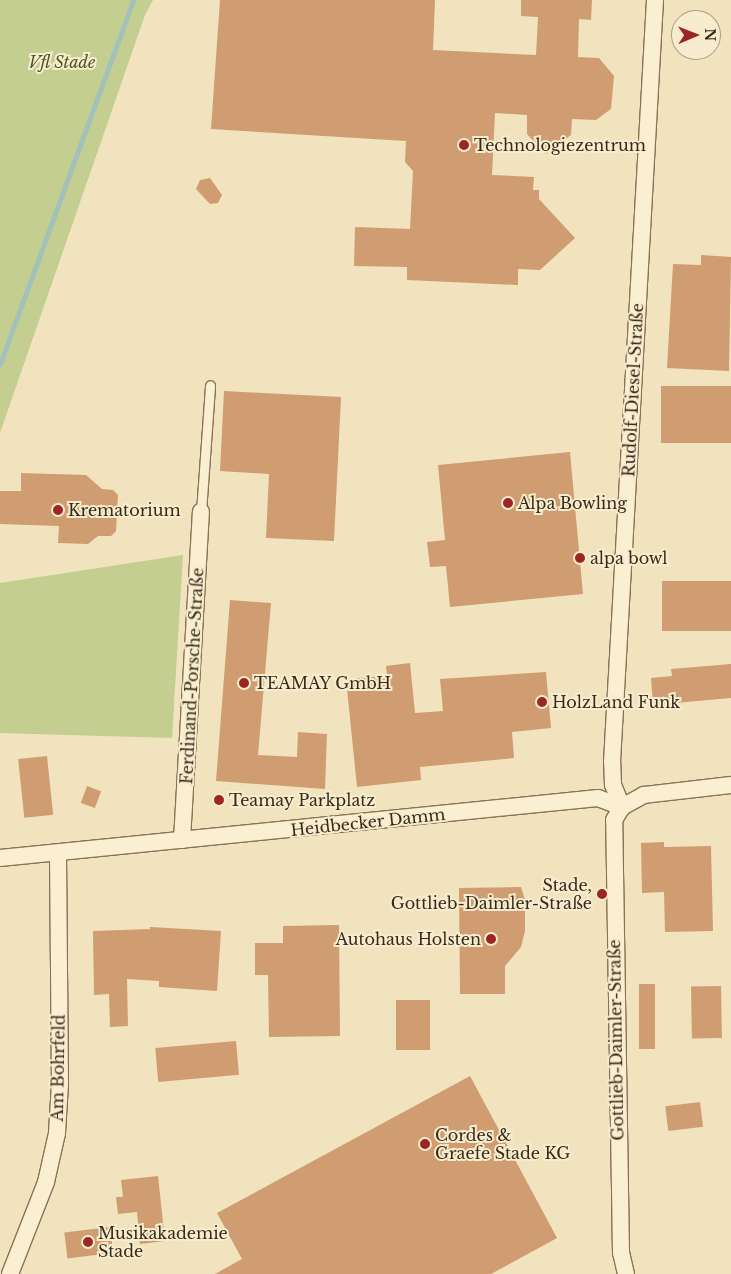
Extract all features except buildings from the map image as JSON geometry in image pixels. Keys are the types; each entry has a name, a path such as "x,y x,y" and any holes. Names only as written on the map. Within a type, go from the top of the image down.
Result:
{"street":[{"name":"Rudolf-Diesel-Straße","path":"622,807 613,785 612,762 655,0"},
{"name":"Ferdinand-Porsche-Straße","path":"182,840 201,512"},
{"path":"622,807 644,795 731,785"},
{"name":"Heidbecker Damm","path":"0,858 598,798 622,807"},
{"name":"Gottlieb-Daimler-Straße","path":"622,807 614,820 613,836 621,1253 626,1274"},
{"name":"Am Bohrfeld","path":"10,1274 46,1182 57,1133 60,1084 58,853"}],"lane":[{"path":"201,512 210,385"}],"green space":[{"name":"Vfl Stade","path":"0,0 153,0 145,15 0,433"},
{"path":"183,555 172,738 0,733 0,583"}],"waterway":[{"path":"0,364 133,0"}],"place":[{"name":"Technologiezentrum","path":"464,145"},
{"name":"Alpa Bowling","path":"508,503"},
{"name":"Krematorium","path":"58,510"},
{"name":"alpa bowl","path":"580,558"},
{"name":"TEAMAY GmbH","path":"244,683"},
{"name":"HolzLand Funk","path":"542,702"},
{"name":"Teamay Parkplatz","path":"219,800"},
{"name":"Stade, Gottlieb-Daimler-Straße","path":"602,894"},
{"name":"Autohaus Holsten","path":"491,939"},
{"name":"Cordes & Graefe Stade KG","path":"425,1144"},
{"name":"Musikakademie Stade","path":"88,1242"}]}
